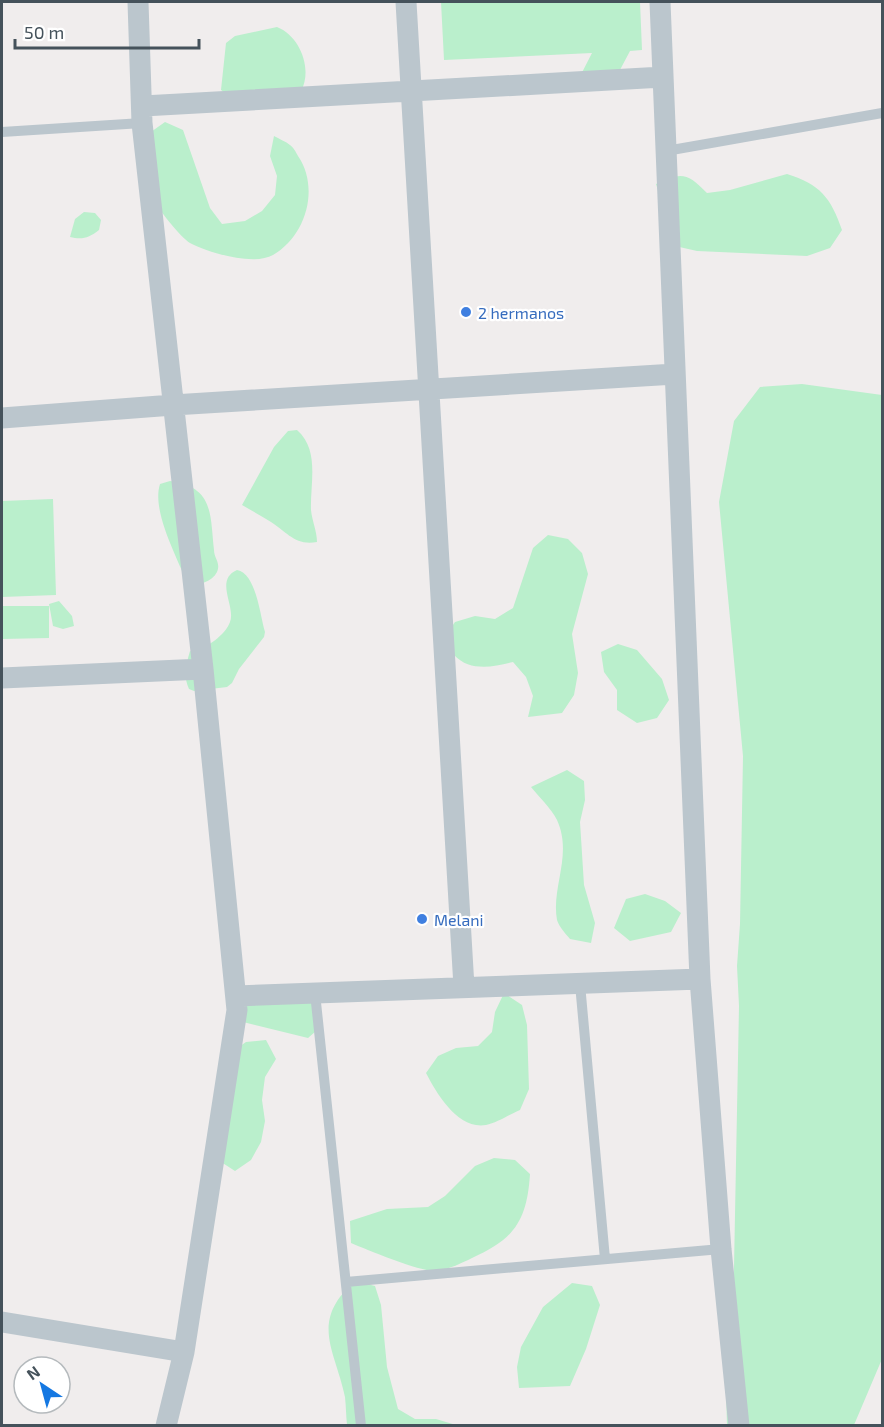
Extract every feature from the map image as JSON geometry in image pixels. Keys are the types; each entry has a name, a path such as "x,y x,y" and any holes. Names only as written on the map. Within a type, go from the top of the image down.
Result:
{"street":[{"path":"138,2 142,115 203,669 237,1010 184,1352 166,1425"},
{"path":"406,2 464,987"},
{"path":"660,2 700,979 721,1249 739,1425"},
{"path":"142,115 411,91 663,77"},
{"path":"2,418 173,405 675,374"},
{"path":"2,678 203,669"},
{"path":"236,996 700,979"},
{"path":"2,1322 184,1352"}],"lane":[{"path":"666,151 882,113"},
{"path":"2,132 142,115"},
{"path":"580,984 604,1259"},
{"path":"315,993 361,1425"},
{"path":"346,1282 721,1249"}],"green space":[{"path":"441,2 640,2 642,50 630,51 612,85 572,92 592,53 444,60"},
{"path":"277,27 292,38 302,54 306,73 301,91 230,96 221,90 226,43 235,36"},
{"path":"165,122 183,130 210,208 222,224 245,221 262,211 275,195 277,176 270,156 274,136 292,147 305,169 308,196 301,224 284,247 265,258 243,259 198,247 181,235 157,205 149,189 148,134"},
{"path":"787,174 808,182 816,188 833,209 842,230 830,248 807,256 697,251 675,246 656,184 672,177 683,176 694,181 707,193 730,190"},
{"path":"84,212 95,213 101,220 99,230 85,238 70,237 75,219"},
{"path":"802,384 882,395 882,1359 854,1425 727,1426 726,1388 733,1320 739,1006 737,966 743,756 719,502 734,421 760,387"},
{"path":"297,430 309,447 311,457 311,510 317,542 297,540 242,505 274,447 288,431"},
{"path":"170,481 195,489 202,496 207,504 212,525 214,553 218,563 217,572 209,580 189,588 167,536 159,508 160,484"},
{"path":"53,499 56,595 2,597 2,501"},
{"path":"548,535 568,539 582,553 588,574 572,634 578,673 574,695 562,713 528,717 533,696 526,677 513,662 482,667 467,664 454,655 444,638 455,622 475,616 495,619 513,608 533,548"},
{"path":"237,570 249,579 253,586 265,632 264,637 227,687 194,691 189,689 186,680 186,666 190,651 195,653 205,647 228,627 231,616 227,580 230,574"},
{"path":"59,601 72,616 74,626 63,629 53,626 49,604"},
{"path":"2,606 49,606 49,638 2,639"},
{"path":"618,644 637,650 662,679 669,700 657,718 637,723 617,710 617,690 604,672 601,652"},
{"path":"567,770 584,781 585,800 580,822 584,885 595,923 591,943 570,939 558,923 556,908 563,846 561,833 557,820 531,787"},
{"path":"645,894 665,901 681,913 671,932 630,941 614,928 626,899"},
{"path":"504,993 522,1005 527,1025 529,1089 520,1110 490,1124 476,1125 466,1122 450,1109 426,1073 438,1056 456,1048 478,1046 492,1032 495,1012"},
{"path":"296,997 316,1005 323,1025 308,1038 231,1019 254,998"},
{"path":"266,1040 276,1059 265,1077 262,1100 265,1121 261,1142 251,1160 235,1171 218,1160 229,1054 246,1042"},
{"path":"494,1158 515,1160 530,1174 522,1216 508,1235 487,1251 451,1267 430,1271 351,1243 350,1221 387,1209 428,1207 445,1196 475,1166"},
{"path":"355,1281 375,1286 381,1305 387,1367 398,1409 415,1419 436,1419 456,1425 347,1425 345,1397 332,1350 329,1323 341,1296"},
{"path":"572,1283 592,1286 600,1305 586,1349 570,1386 519,1388 517,1367 521,1347 543,1307"}],"place":[{"name":"2 hermanos","path":"466,312"},
{"name":"Melani","path":"422,919"}]}
